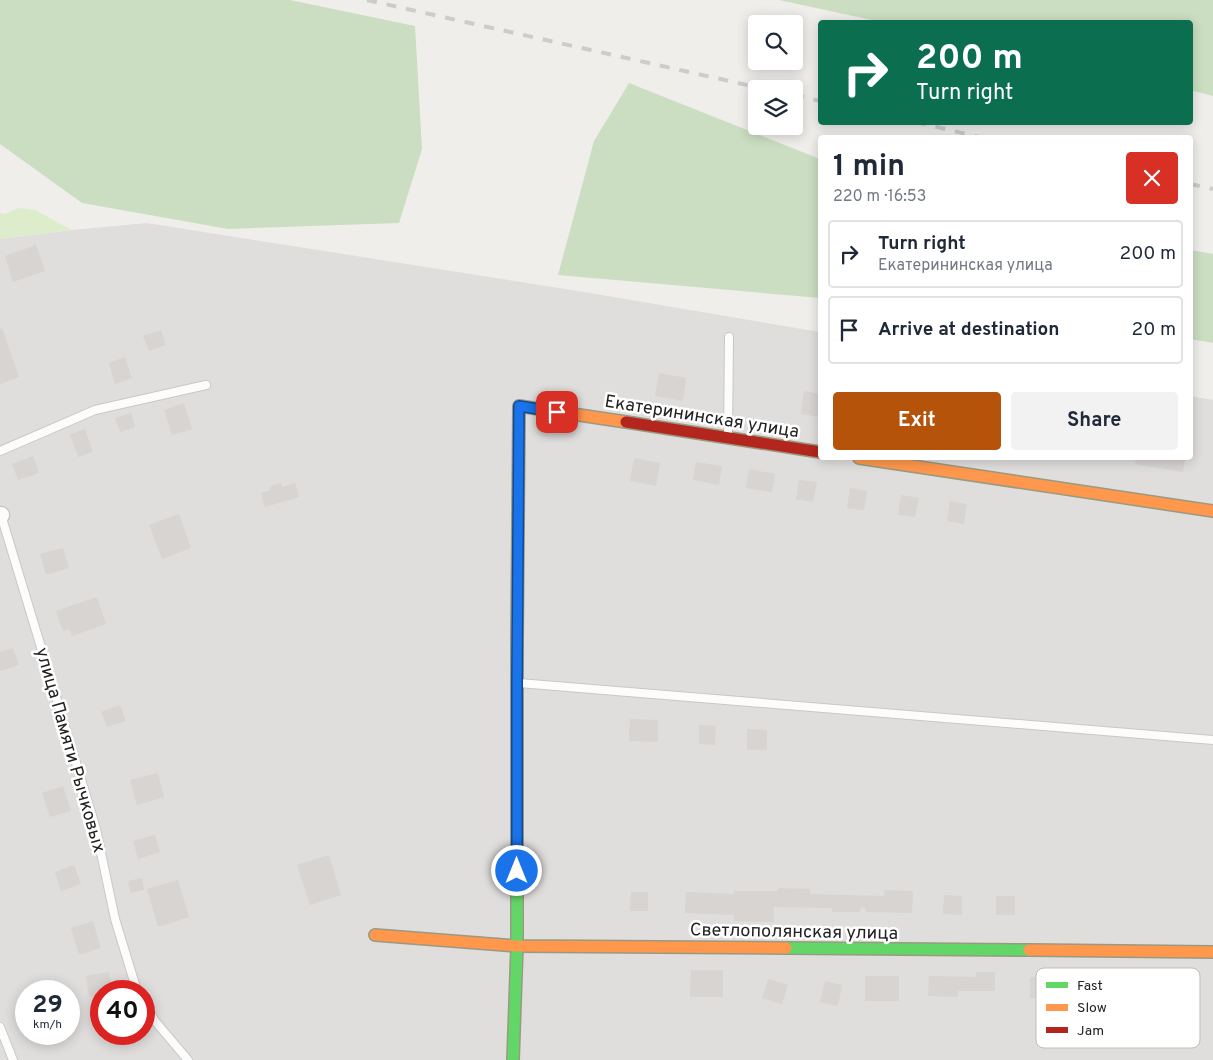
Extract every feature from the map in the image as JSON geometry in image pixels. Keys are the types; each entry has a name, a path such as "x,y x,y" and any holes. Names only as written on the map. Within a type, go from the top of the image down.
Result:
{"street":[{"name":"Екатерининская улица","path":"517,683 519,406 818,452"},
{"path":"872,460 1213,511"},
{"path":"513,1060 517,946 517,683"},
{"name":"Светлополянская улица","path":"375,935 517,946 1213,952"}],"lane":[{"path":"728,438 729,337"},
{"path":"0,451 95,410 206,385"},
{"name":"улица Памяти Рычковых","path":"0,514 96,829 115,919 134,980"},
{"path":"517,683 1213,740"},
{"path":"155,1021 188,1060"},
{"path":"0,1027 13,1060"}],"shaded area":[{"path":"147,223 578,291 818,332 818,460 1193,460 1193,397 1213,400 1213,1060 0,1060 0,239"}],"green space":[{"path":"0,0 290,0 415,26 422,149 399,223 228,229 82,203 0,144"},
{"path":"779,0 1213,0 1213,96 1193,91 1193,20 872,20"},
{"path":"629,83 748,130 748,135 760,135 818,158 818,298 558,275 594,141"},
{"path":"18,208 35,210 72,230 0,239 0,213 5,214"},
{"path":"1193,251 1213,254 1213,343 1193,340"}],"building":[{"path":"36,245 45,271 13,282 5,256"},
{"path":"2,328 19,377 0,384 0,329"},
{"path":"161,330 166,345 149,351 143,336"},
{"path":"125,357 132,378 115,384 109,363"},
{"path":"659,373 686,378 683,401 655,396"},
{"path":"804,391 818,394 818,417 801,414"},
{"path":"184,403 192,429 172,435 164,410"},
{"path":"131,413 135,427 120,432 115,418"},
{"path":"85,429 93,452 78,457 70,434"},
{"path":"33,456 39,473 18,480 12,464"},
{"path":"634,458 660,463 656,486 630,481"},
{"path":"1136,460 1185,460 1183,472 1135,464"},
{"path":"696,462 722,466 719,485 693,480"},
{"path":"749,469 775,474 772,492 746,488"},
{"path":"799,480 817,482 813,502 796,499"},
{"path":"281,483 282,487 295,483 299,497 265,507 261,493 271,490 270,486"},
{"path":"850,488 867,491 864,510 847,508"},
{"path":"901,495 919,498 915,517 898,515"},
{"path":"950,501 967,504 964,524 947,521"},
{"path":"179,514 191,548 162,559 149,525"},
{"path":"63,548 69,568 46,575 40,554"},
{"path":"97,597 106,624 72,636 69,629 63,631 56,611"},
{"path":"13,648 19,665 0,671 0,652"},
{"path":"120,705 126,721 107,727 101,712"},
{"path":"630,719 658,720 658,742 629,741"},
{"path":"699,725 716,726 715,745 699,744"},
{"path":"747,729 767,730 767,750 747,750"},
{"path":"158,773 164,797 137,805 130,780"},
{"path":"63,786 71,811 50,817 42,793"},
{"path":"155,835 160,852 138,859 133,841"},
{"path":"329,855 341,895 310,905 297,865"},
{"path":"74,865 81,884 61,891 55,872"},
{"path":"142,878 144,890 130,893 128,881"},
{"path":"178,880 189,917 158,927 147,889"},
{"path":"778,888 810,889 810,894 884,896 884,890 913,891 912,913 866,912 866,908 861,907 860,912 832,912 832,908 774,907 774,922 734,921 734,915 685,913 686,892 734,894 734,891 778,891"},
{"path":"631,892 648,892 648,911 630,911"},
{"path":"944,895 962,896 962,915 943,914"},
{"path":"996,896 1015,896 1015,915 996,915"},
{"path":"93,921 101,948 79,955 71,928"},
{"path":"691,970 723,970 723,997 690,997"},
{"path":"109,972 110,980 90,980 89,997 86,976"},
{"path":"976,972 995,972 995,991 958,991 958,997 928,996 929,976 976,977"},
{"path":"865,976 899,976 899,1001 865,1001"},
{"path":"1030,977 1036,977 1036,998 1030,998"},
{"path":"768,979 788,985 782,1004 762,998"},
{"path":"825,981 842,985 838,1006 820,1002"}],"railway":[{"path":"367,0 748,85"},
{"path":"803,97 818,101"},
{"path":"929,125 970,135"},
{"path":"1193,185 1213,189"}],"traffic: fast":[{"path":"513,1060 517,946 517,641"},
{"path":"786,948 1029,950"}],"traffic: slow":[{"path":"517,641 519,406 626,422"},
{"path":"872,460 1213,511"},
{"path":"375,935 517,946 786,948"},
{"path":"1029,950 1213,952"}],"traffic: jam":[{"path":"626,422 818,452"}],"route":[{"path":"517,871 519,406 557,412"}]}
